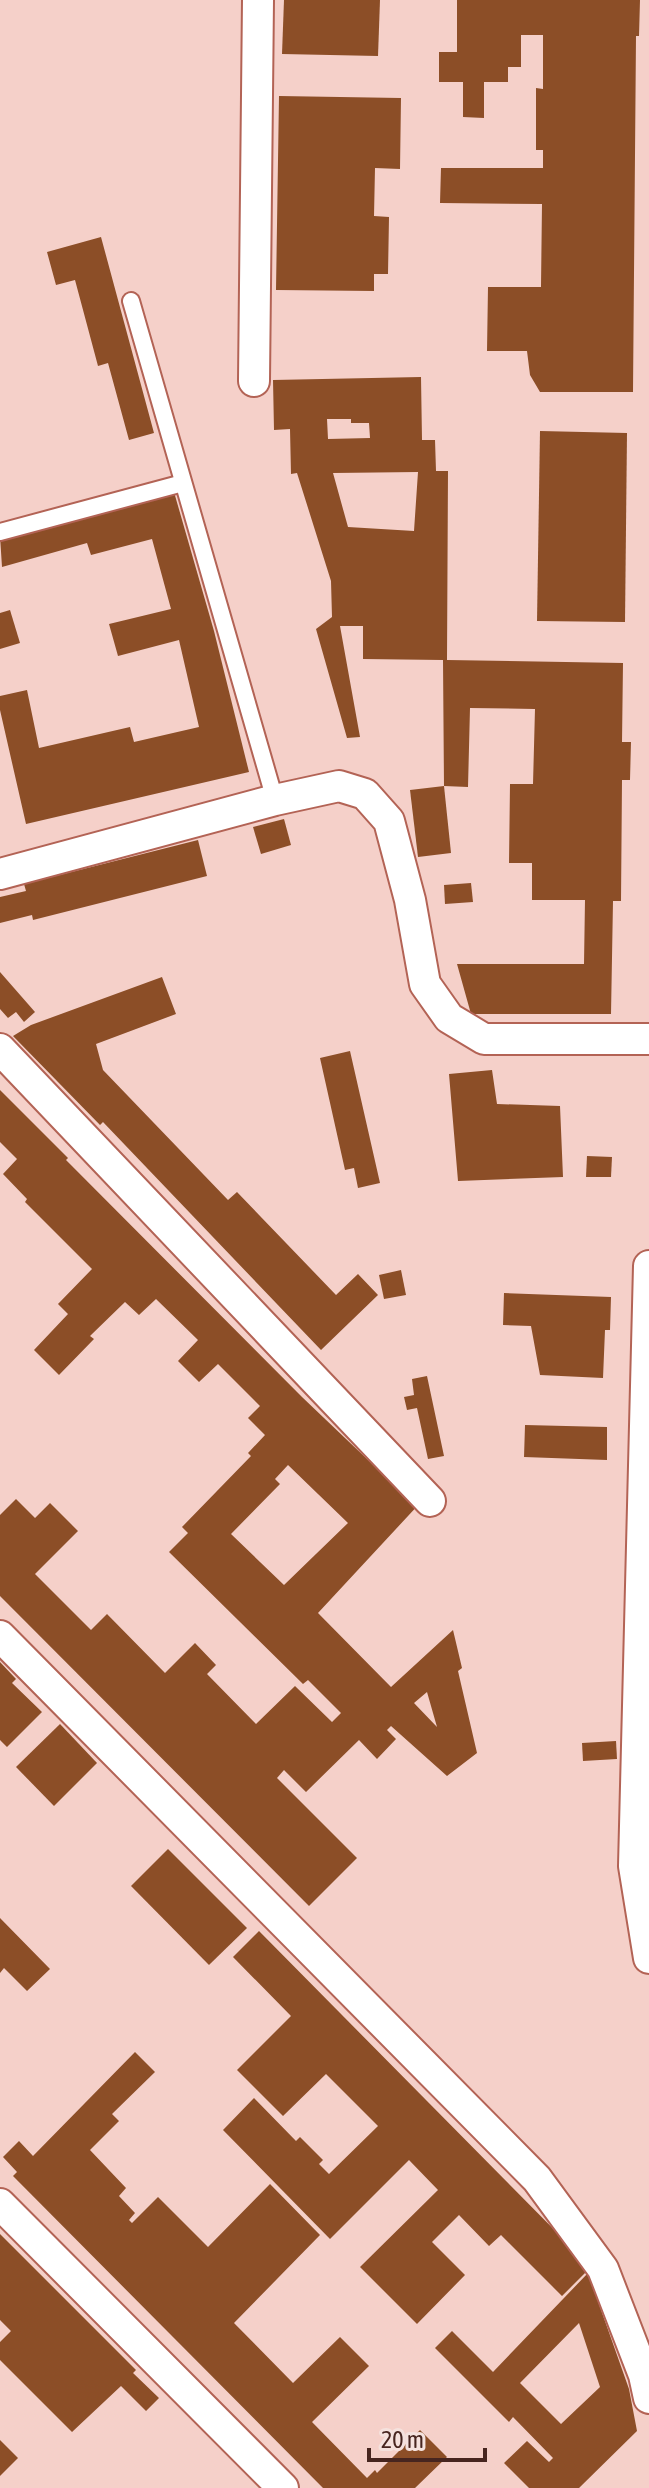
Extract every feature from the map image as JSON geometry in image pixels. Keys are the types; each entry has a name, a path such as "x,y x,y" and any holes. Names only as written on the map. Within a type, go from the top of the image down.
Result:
{"street":[{"path":"254,381 258,0"},
{"path":"0,874 275,800 339,786 365,794 389,821 410,900 425,984 449,1018 484,1039 649,1039"},
{"path":"0,1049 430,1501"},
{"path":"649,1266 634,1866 649,1958"},
{"path":"0,1636 537,2179 603,2269 644,2375 649,2398"},
{"path":"0,2204 283,2488"}],"lane":[{"path":"131,301 275,800"},
{"path":"0,532 183,483"}],"building":[{"path":"284,0 380,0 378,56 282,54"},
{"path":"457,0 640,0 639,36 636,36 633,392 540,392 530,375 527,351 487,351 488,287 541,287 542,204 440,203 441,168 543,168 543,150 536,150 536,88 543,89 543,35 521,35 521,67 508,67 508,82 484,82 484,118 463,117 463,82 439,82 439,52 457,52"},
{"path":"279,96 401,98 400,169 375,168 374,216 389,217 388,274 374,274 374,291 276,290"},
{"path":"101,237 154,433 129,440 108,363 98,366 75,280 56,285 47,252"},
{"path":"421,377 422,440 435,440 436,471 448,471 447,660 623,663 622,742 631,742 630,780 622,780 621,901 613,901 611,1014 471,1014 457,964 584,964 585,900 532,900 532,863 509,863 510,784 533,784 535,709 470,708 468,787 444,786 443,660 363,659 363,626 340,626 360,737 347,738 316,629 332,617 331,581 297,473 291,474 290,429 274,430 273,380","holes":["327,419 369,423 370,438 328,439","418,472 414,531 348,527 333,473"]},
{"path":"540,431 627,433 625,622 537,621"},
{"path":"174,492 214,631 249,772 26,824 0,710 0,696 27,690 39,748 130,727 134,742 199,727 179,640 118,656 109,624 171,609 152,539 91,555 87,543 2,567 0,536"},
{"path":"10,610 20,643 0,649 0,613"},
{"path":"444,786 451,853 418,857 410,790"},
{"path":"284,819 291,845 261,854 253,827"},
{"path":"198,840 207,876 33,920 32,915 0,923 0,897 26,891 24,884"},
{"path":"471,883 473,902 445,904 444,885"},
{"path":"0,972 35,1012 24,1022 16,1012 8,1018 0,1009"},
{"path":"162,977 176,1014 96,1044 103,1070 228,1200 237,1192 336,1295 358,1274 378,1295 321,1350 103,1122 100,1125 13,1036 31,1025"},
{"path":"350,1051 380,1183 358,1188 354,1168 345,1170 320,1058"},
{"path":"492,1070 497,1104 560,1106 563,1177 458,1181 449,1074"},
{"path":"0,1090 302,1397 389,1480 393,1476 421,1502 318,1613 391,1687 453,1630 462,1668 458,1671 477,1753 447,1776 391,1726 387,1730 396,1739 377,1759 359,1740 306,1792 284,1770 277,1778 357,1858 309,1906 0,1596 0,1515 16,1499 35,1518 50,1503 78,1531 35,1574 91,1630 107,1614 165,1673 195,1643 216,1665 207,1674 256,1724 295,1686 332,1722 341,1713 308,1680 303,1684 169,1552 188,1533 182,1527 251,1456 248,1453 265,1435 248,1418 260,1406 218,1364 199,1382 178,1361 198,1340 156,1299 139,1315 125,1302 90,1336 94,1339 59,1375 34,1350 68,1314 58,1304 92,1269 25,1202 27,1199 3,1174 17,1159 0,1142","holes":["288,1465 348,1523 284,1585 231,1534 280,1484 275,1479","427,1692 437,1727 414,1703"]},
{"path":"587,1156 612,1157 611,1177 586,1177"},
{"path":"401,1270 406,1295 384,1299 379,1275"},
{"path":"504,1293 611,1297 610,1330 605,1330 603,1378 540,1375 531,1326 503,1325"},
{"path":"427,1376 444,1456 428,1459 417,1408 407,1410 404,1397 414,1395 412,1379"},
{"path":"525,1425 607,1427 607,1460 524,1457"},
{"path":"0,1662 16,1679 12,1683 42,1712 7,1747 0,1740"},
{"path":"60,1724 97,1763 54,1806 16,1767"},
{"path":"616,1741 617,1759 583,1761 582,1743"},
{"path":"168,1849 247,1928 209,1965 131,1886"},
{"path":"0,1918 50,1969 27,1991 4,1968 0,1973"},
{"path":"259,1931 591,2267 562,2296 501,2235 489,2246 459,2215 432,2242 465,2275 417,2324 360,2267 438,2190 409,2160 330,2239 223,2130 254,2098 296,2141 300,2137 323,2160 319,2164 329,2174 378,2126 326,2074 283,2116 237,2070 291,2016 233,1957"},
{"path":"135,2052 155,2072 112,2114 119,2121 90,2150 126,2188 119,2196 135,2213 129,2220 132,2223 158,2197 208,2247 270,2184 320,2235 234,2323 293,2383 340,2337 369,2366 312,2422 367,2478 375,2470 377,2473 420,2430 447,2457 415,2488 323,2488 13,2176 17,2172 3,2157 19,2141 33,2156"},
{"path":"0,2234 136,2370 133,2373 159,2398 146,2411 121,2386 72,2432 0,2360 0,2342 11,2331 0,2320"},
{"path":"588,2273 629,2389 637,2431 579,2488 529,2488 504,2463 527,2441 549,2462 553,2458 513,2417 509,2422 435,2348 452,2331 493,2372","holes":["579,2323 600,2387 561,2424 520,2383"]},
{"path":"0,2440 18,2458 0,2476"}]}
